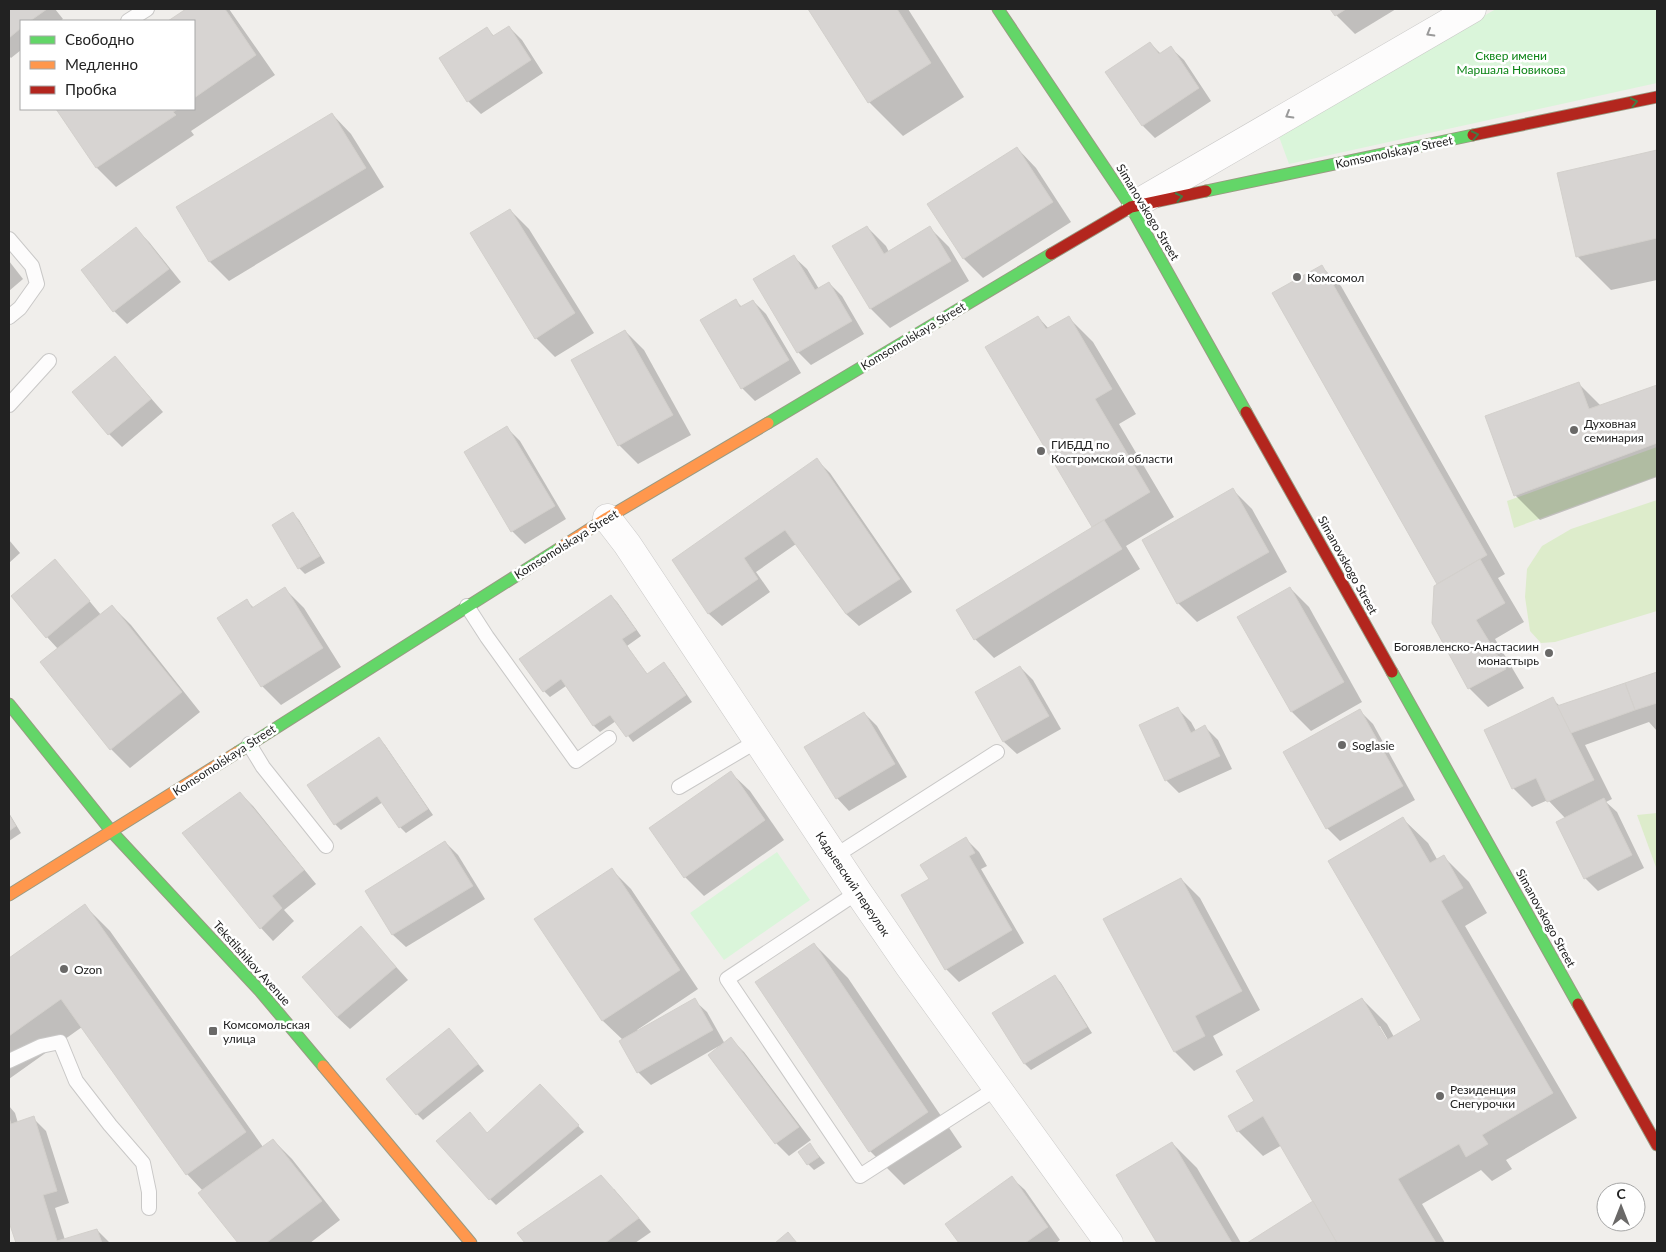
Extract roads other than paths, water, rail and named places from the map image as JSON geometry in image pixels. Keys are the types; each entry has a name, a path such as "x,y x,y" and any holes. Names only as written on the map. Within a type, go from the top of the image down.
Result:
{"street":[{"name":"Simanovskogo Street","path":"998,9 1131,207 1657,1145"},
{"name":"Komsomolskaya Street","path":"9,895 112,832 607,518 1131,207 1472,9"},
{"name":"Komsomolskaya Street","path":"1131,207 1657,97"},
{"name":"Кадыевский переулок","path":"607,518 858,892 1109,1243"},
{"name":"Tekstilshikov Avenue","path":"9,704 112,832 260,991 471,1243"}],"lane":[{"path":"130,20 146,9"},
{"path":"9,239 32,266 37,284 20,308 9,317"},
{"path":"9,405 49,361"},
{"path":"467,606 486,637 576,761 609,738"},
{"path":"679,787 758,741"},
{"path":"249,744 263,767 326,846"},
{"path":"835,856 997,752"},
{"path":"858,892 727,980 860,1176 997,1088"},
{"path":"9,1061 41,1046 60,1042 76,1081 110,1126 143,1163 149,1192 149,1208"}],"place":[{"name":"Комсомол","path":"1297,277"},
{"name":"Духовная семинария","path":"1574,430"},
{"name":"ГИБДД по Костромской области","path":"1041,451"},
{"name":"Богоявленско-Анастасиин монастырь","path":"1549,653"},
{"name":"Soglasie","path":"1342,745"},
{"name":"Ozon","path":"64,969"},
{"name":"Комсомольская улица","path":"213,1031"},
{"name":"Резиденция Снегурочки","path":"1440,1096"}],"park label":[{"name":"Сквер имени Маршала Новикова","path":"1511,62"}]}
